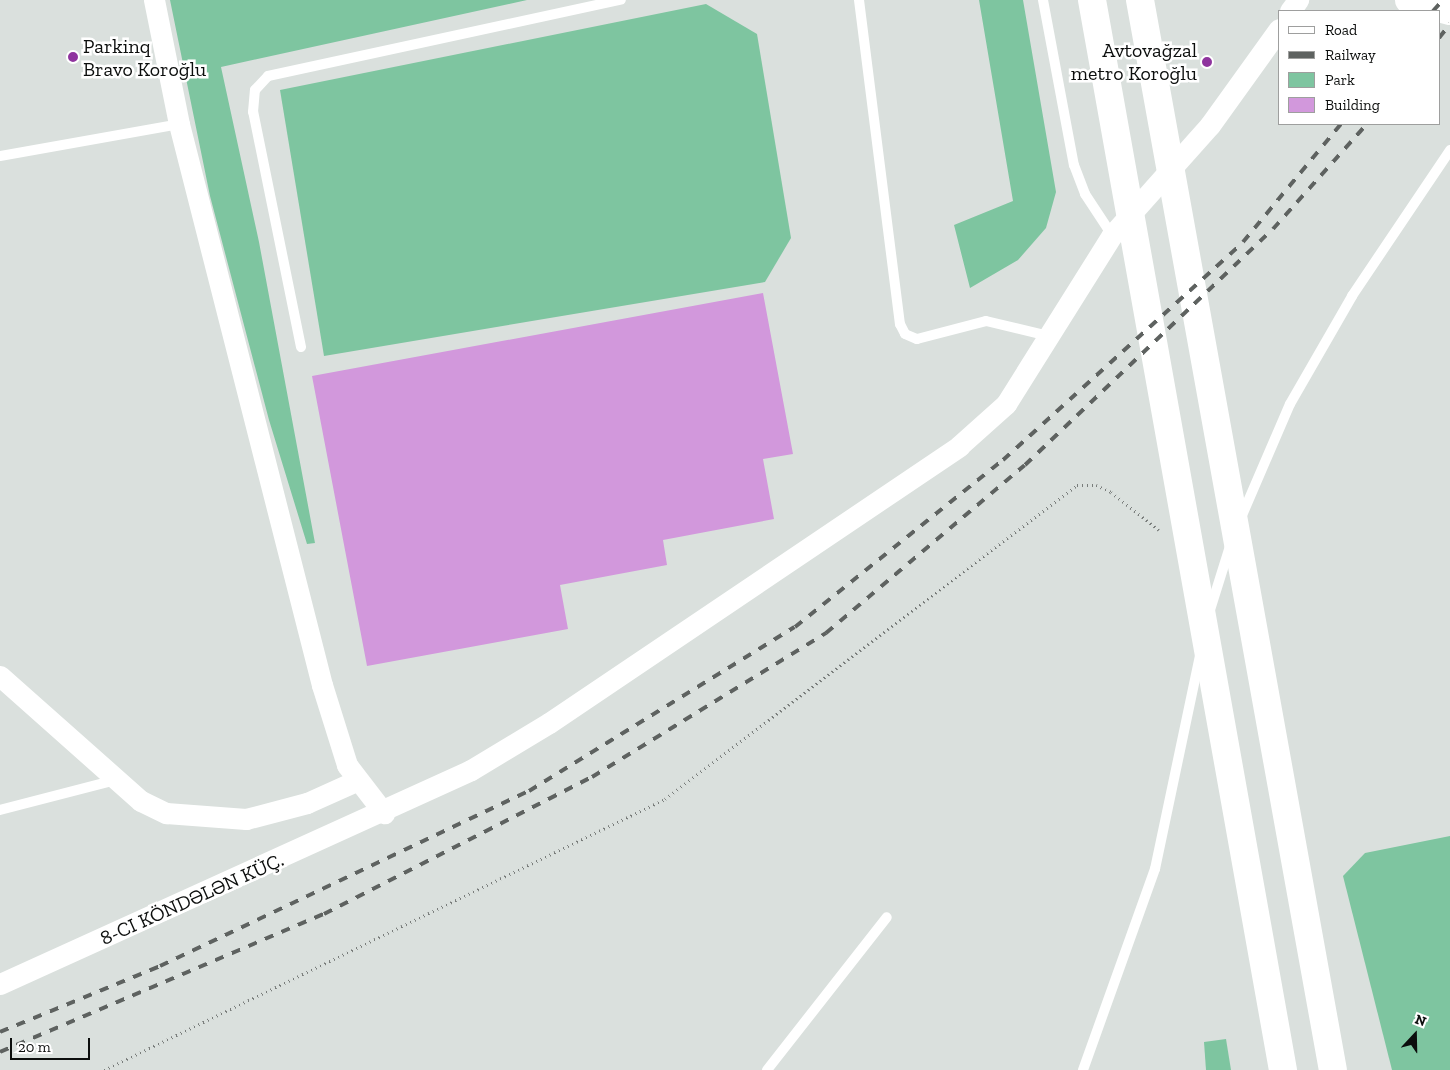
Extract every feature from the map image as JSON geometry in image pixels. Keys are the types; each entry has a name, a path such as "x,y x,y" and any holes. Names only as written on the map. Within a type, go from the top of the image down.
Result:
{"main road":[{"path":"1092,0 1283,1070"},
{"path":"1140,0 1333,1070"},
{"path":"1409,0 1450,11"}],"street":[{"path":"154,0 179,124 322,685 356,781 384,813"},
{"name":"8-CI KÖNDƏLƏN KÜÇ.","path":"0,984 384,813 471,770 549,723 959,446 1006,404 1112,234 1210,125 1278,30"},
{"path":"0,676 142,802 166,813 246,819 307,804 356,781"}],"lane":[{"path":"301,347 253,112 255,90 268,76 621,0"},
{"path":"859,0 900,324 905,334 917,339 986,321 1049,336"},
{"path":"1043,0 1074,165 1085,194 1112,234"},
{"path":"0,156 179,124"},
{"path":"1083,1070 1154,869 1218,574 1290,404 1352,296 1450,150"},
{"path":"0,810 117,780"},
{"path":"767,1070 887,917"}],"path":[{"path":"104,1070 665,799 1077,485 1096,485 1111,492 1165,534"}],"green space":[{"path":"170,0 527,0 221,67 259,242 315,543 307,544 269,420 210,196"},
{"path":"979,0 1023,0 1056,192 1046,228 1018,260 970,288 954,225 1013,201"},
{"path":"706,4 757,34 791,238 765,282 324,356 280,90"},
{"path":"1450,836 1450,1070 1392,1070 1343,876 1365,853"},
{"path":"1226,1039 1231,1070 1206,1070 1204,1042"}],"building":[{"path":"763,293 793,454 763,459 774,519 663,540 667,565 560,585 568,629 367,666 312,376"}],"railway":[{"path":"1434,10 1443,0"},
{"path":"1440,37 1450,24"},
{"path":"0,1032 160,966 529,791 795,627 1003,460 1243,242 1340,125"},
{"path":"0,1052 324,914 592,777 826,633 1025,465 1273,229 1366,125"}],"place":[{"name":"Parkinq Bravo Koroğlu","path":"73,57"},
{"name":"Avtovağzal metro Koroğlu","path":"1207,62"}]}
